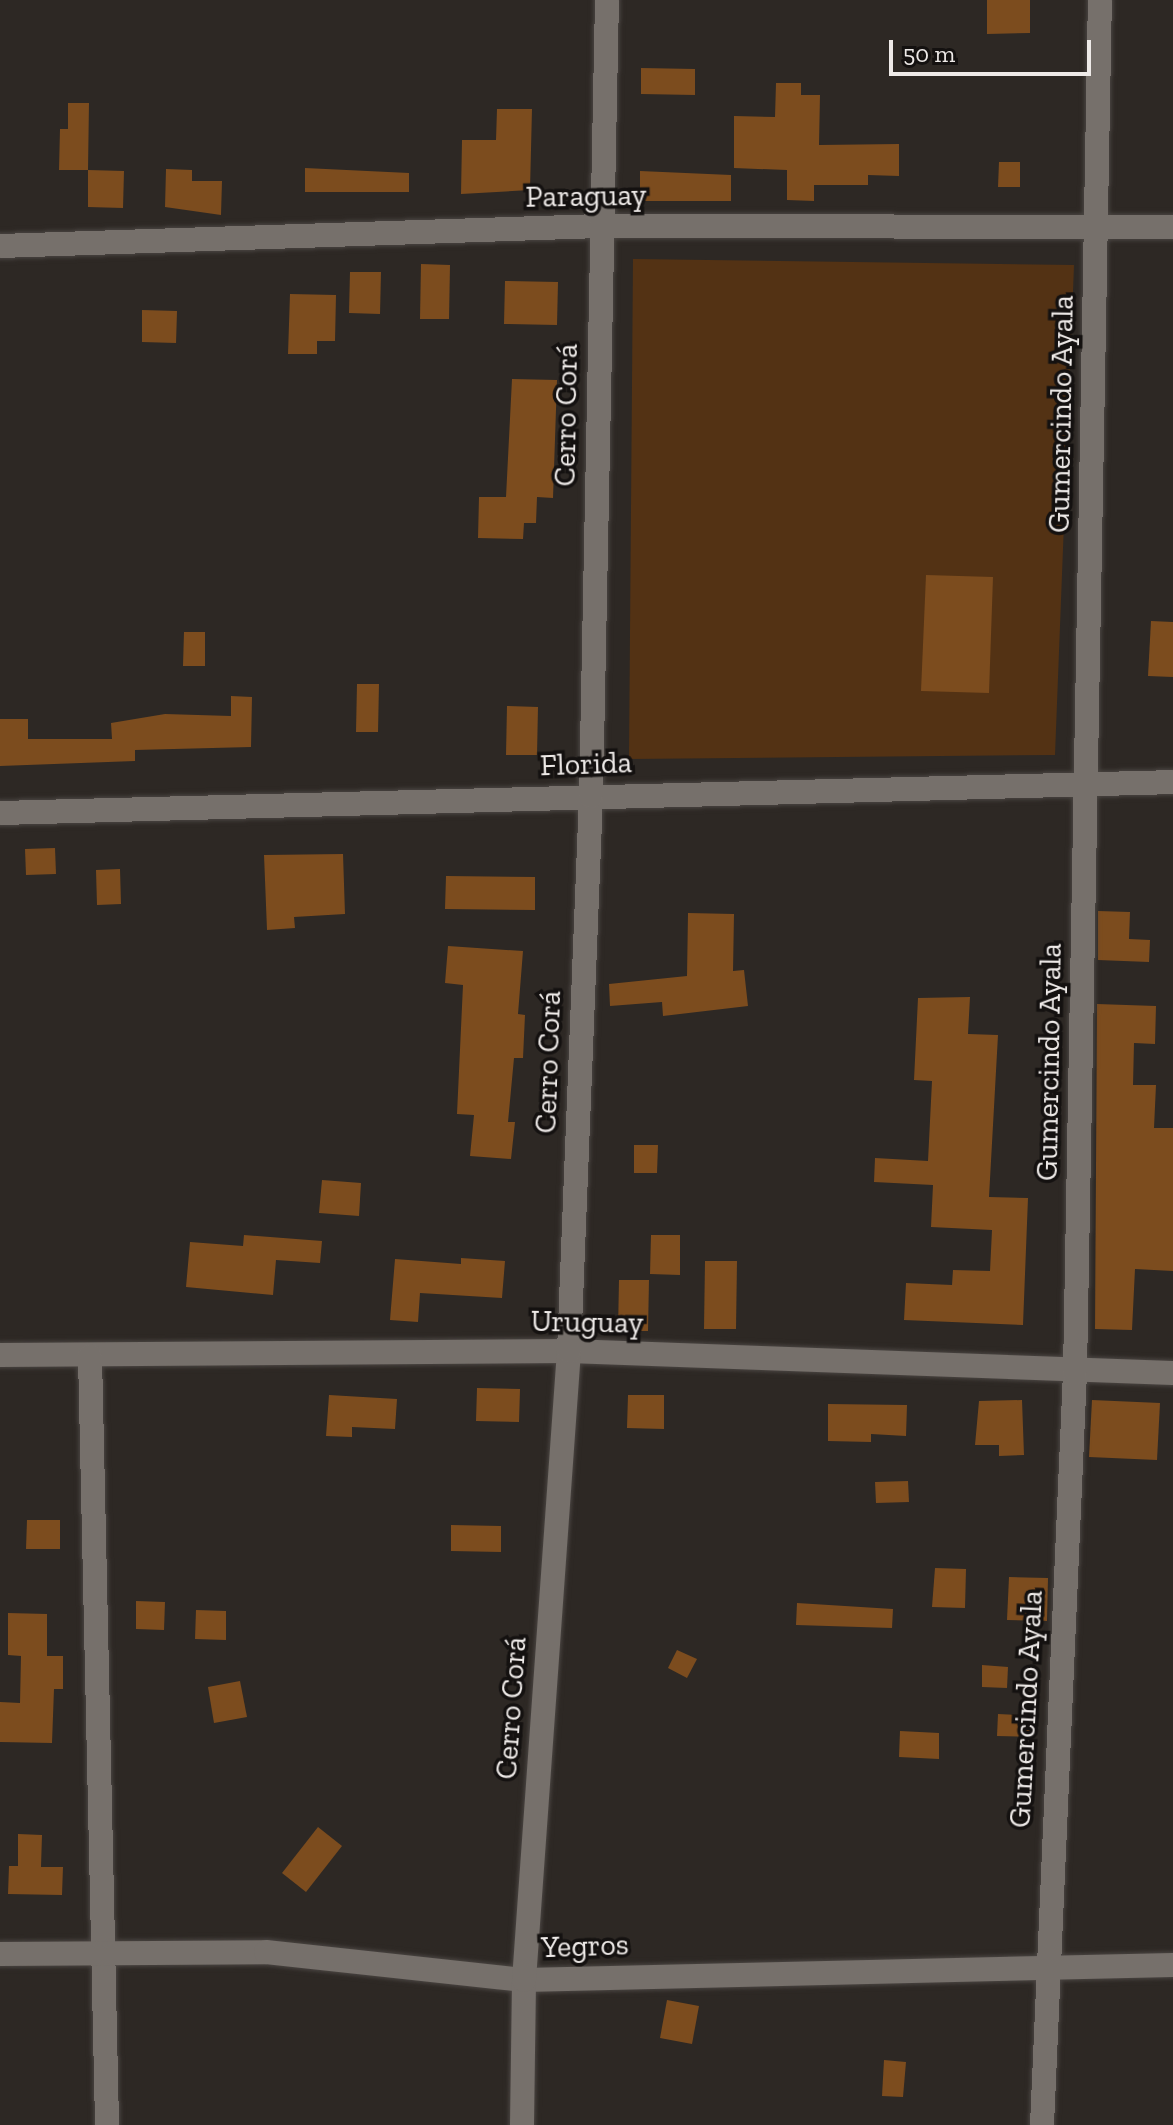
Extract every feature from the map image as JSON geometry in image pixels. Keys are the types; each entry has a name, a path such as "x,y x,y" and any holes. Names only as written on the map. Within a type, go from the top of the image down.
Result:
{"street":[{"name":"Cerro Corá","path":"522,2125 524,1980 569,1351 591,796 607,0"},
{"name":"Gumercindo Ayala","path":"1042,2125 1046,1966 1075,1372 1100,0"},
{"name":"Paraguay","path":"0,246 601,226 1173,227"},
{"name":"Florida","path":"0,813 1173,782"},
{"name":"Uruguay","path":"0,1355 569,1351 1075,1372 1173,1373"},
{"path":"90,1356 106,1955 107,2125"},
{"name":"Yegros","path":"0,1954 266,1952 524,1980 1173,1965"}],"shaded area":[{"path":"633,259 1074,265 1055,755 629,759"}],"building":[{"path":"987,0 1030,0 1030,33 987,34"},
{"path":"641,68 695,69 695,95 641,94"},
{"path":"776,83 801,83 801,95 820,95 819,145 899,144 899,176 868,175 868,185 814,185 814,201 787,200 787,170 734,168 734,116 775,117"},
{"path":"68,103 89,103 88,170 59,170 60,129 68,129"},
{"path":"497,109 532,109 530,190 461,194 462,140 496,140"},
{"path":"999,162 1020,162 1020,187 998,187"},
{"path":"305,168 409,173 409,192 305,192"},
{"path":"166,169 192,170 192,181 222,181 221,215 165,207"},
{"path":"88,170 124,171 123,208 88,207"},
{"path":"640,171 731,175 731,201 640,201"},
{"path":"421,264 450,265 449,319 420,319"},
{"path":"350,272 381,272 380,314 349,313"},
{"path":"505,281 558,282 557,325 504,324"},
{"path":"290,294 336,295 335,341 317,341 317,354 288,354"},
{"path":"142,310 177,311 176,343 142,342"},
{"path":"512,379 557,380 553,498 537,497 536,523 524,523 523,539 478,538 479,497 506,497"},
{"path":"926,575 993,577 989,693 921,691"},
{"path":"1151,621 1173,622 1173,677 1148,676"},
{"path":"184,632 205,632 205,666 183,666"},
{"path":"357,684 379,684 378,732 356,732"},
{"path":"231,696 252,697 251,747 135,750 135,761 0,766 0,719 28,719 28,739 112,739 111,723 165,714 231,716"},
{"path":"507,706 538,707 537,755 506,755"},
{"path":"55,848 56,874 26,875 25,849"},
{"path":"343,854 345,914 294,917 295,928 267,930 264,855"},
{"path":"120,869 121,904 97,905 96,870"},
{"path":"446,876 535,877 535,910 445,909"},
{"path":"1098,911 1130,912 1129,939 1150,940 1149,962 1098,960"},
{"path":"688,913 734,914 733,971 744,970 748,1006 663,1016 662,1002 610,1006 609,984 687,976"},
{"path":"448,946 523,951 518,1014 525,1015 523,1058 514,1058 508,1122 515,1122 511,1159 470,1156 474,1115 457,1114 463,985 445,983"},
{"path":"970,997 968,1034 998,1035 989,1197 1028,1198 1023,1325 904,1320 906,1283 952,1285 953,1270 990,1271 992,1230 931,1227 933,1185 874,1182 875,1158 928,1161 932,1081 914,1080 918,998"},
{"path":"1097,1004 1156,1006 1155,1044 1134,1043 1133,1085 1156,1085 1154,1128 1173,1128 1173,1271 1135,1269 1132,1330 1095,1329"},
{"path":"634,1145 658,1145 657,1173 634,1173"},
{"path":"322,1180 361,1183 359,1216 319,1213"},
{"path":"244,1235 322,1241 320,1263 276,1260 273,1295 186,1287 190,1242 243,1246"},
{"path":"651,1235 680,1235 680,1275 650,1274"},
{"path":"461,1258 505,1261 502,1298 420,1293 418,1322 390,1320 395,1259 461,1264"},
{"path":"705,1261 737,1261 736,1329 704,1329"},
{"path":"619,1280 649,1280 648,1331 618,1331"},
{"path":"477,1388 520,1389 519,1422 476,1421"},
{"path":"329,1395 397,1399 395,1429 352,1427 352,1437 326,1436"},
{"path":"628,1395 664,1395 664,1429 627,1428"},
{"path":"1022,1400 1024,1455 999,1456 999,1445 975,1445 979,1401"},
{"path":"1092,1400 1160,1403 1157,1460 1089,1457"},
{"path":"828,1404 907,1405 906,1436 871,1434 871,1442 828,1441"},
{"path":"908,1481 909,1502 876,1503 875,1482"},
{"path":"27,1520 60,1520 60,1549 26,1549"},
{"path":"451,1525 501,1526 501,1552 451,1551"},
{"path":"935,1568 966,1569 965,1608 932,1607"},
{"path":"1009,1577 1048,1578 1047,1621 1007,1620"},
{"path":"136,1601 165,1602 164,1630 136,1629"},
{"path":"797,1603 893,1609 892,1628 796,1625"},
{"path":"196,1610 226,1611 226,1640 195,1639"},
{"path":"8,1613 47,1614 47,1656 63,1656 63,1689 54,1689 52,1743 0,1742 0,1702 20,1703 21,1656 8,1655"},
{"path":"677,1650 697,1659 687,1678 668,1668"},
{"path":"982,1665 1008,1667 1007,1688 982,1687"},
{"path":"240,1681 247,1717 214,1723 208,1687"},
{"path":"998,1714 1036,1716 1035,1737 997,1736"},
{"path":"900,1731 939,1733 939,1759 899,1757"},
{"path":"318,1827 342,1846 306,1892 282,1873"},
{"path":"18,1834 42,1835 41,1867 63,1867 62,1895 8,1894 9,1866 18,1866"},
{"path":"667,2000 699,2006 692,2044 660,2038"},
{"path":"884,2060 906,2062 903,2097 882,2096"}]}
